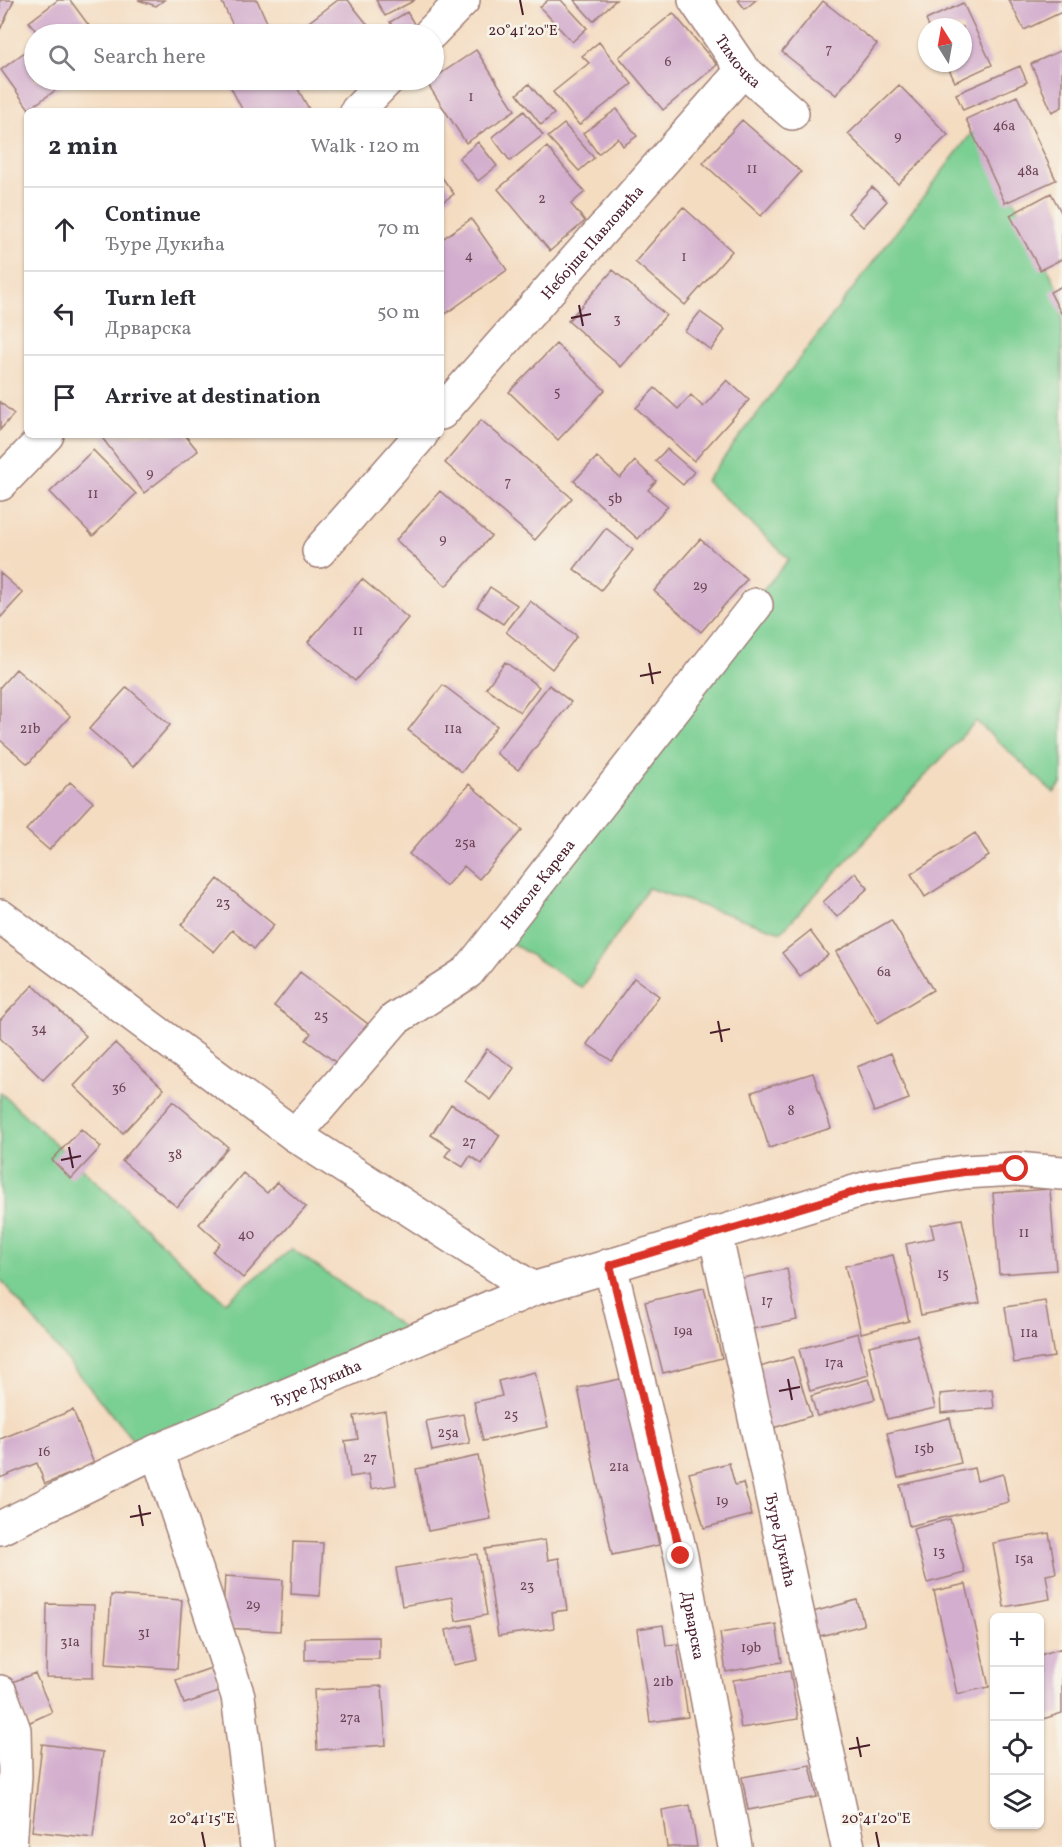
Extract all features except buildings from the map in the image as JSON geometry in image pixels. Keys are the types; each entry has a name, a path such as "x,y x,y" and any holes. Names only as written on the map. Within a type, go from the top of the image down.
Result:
{"street":[{"path":"440,24 463,0"},
{"name":"Тимочка","path":"695,0 743,70 792,113"},
{"name":"Небојше Павловића","path":"444,410 743,70"},
{"path":"360,108 377,90"},
{"path":"0,484 44,438"},
{"path":"319,551 418,438"},
{"name":"Николе Карева","path":"295,1135 395,1019 468,972 756,605"},
{"path":"0,916 295,1135 533,1289"},
{"name":"Ђуре Дукића","path":"0,1528 157,1451 533,1289 871,1187 974,1172 1016,1169 1062,1173"},
{"name":"Ђуре Дукића","path":"715,1233 848,1847"},
{"name":"Дрварска","path":"610,1265 681,1556 735,1847"},
{"path":"157,1451 238,1696 257,1847"},
{"path":"0,1692 14,1730 15,1776 10,1847"}],"green space":[{"path":"977,126 1062,297 1062,783 1054,793 976,721 781,932 648,888 582,988 485,926 789,559 706,481"},
{"path":"0,1092 225,1302 292,1249 417,1337 146,1456 0,1279"}],"route":[{"path":"681,1556 610,1265 871,1187 964,1172 1016,1169"}]}
